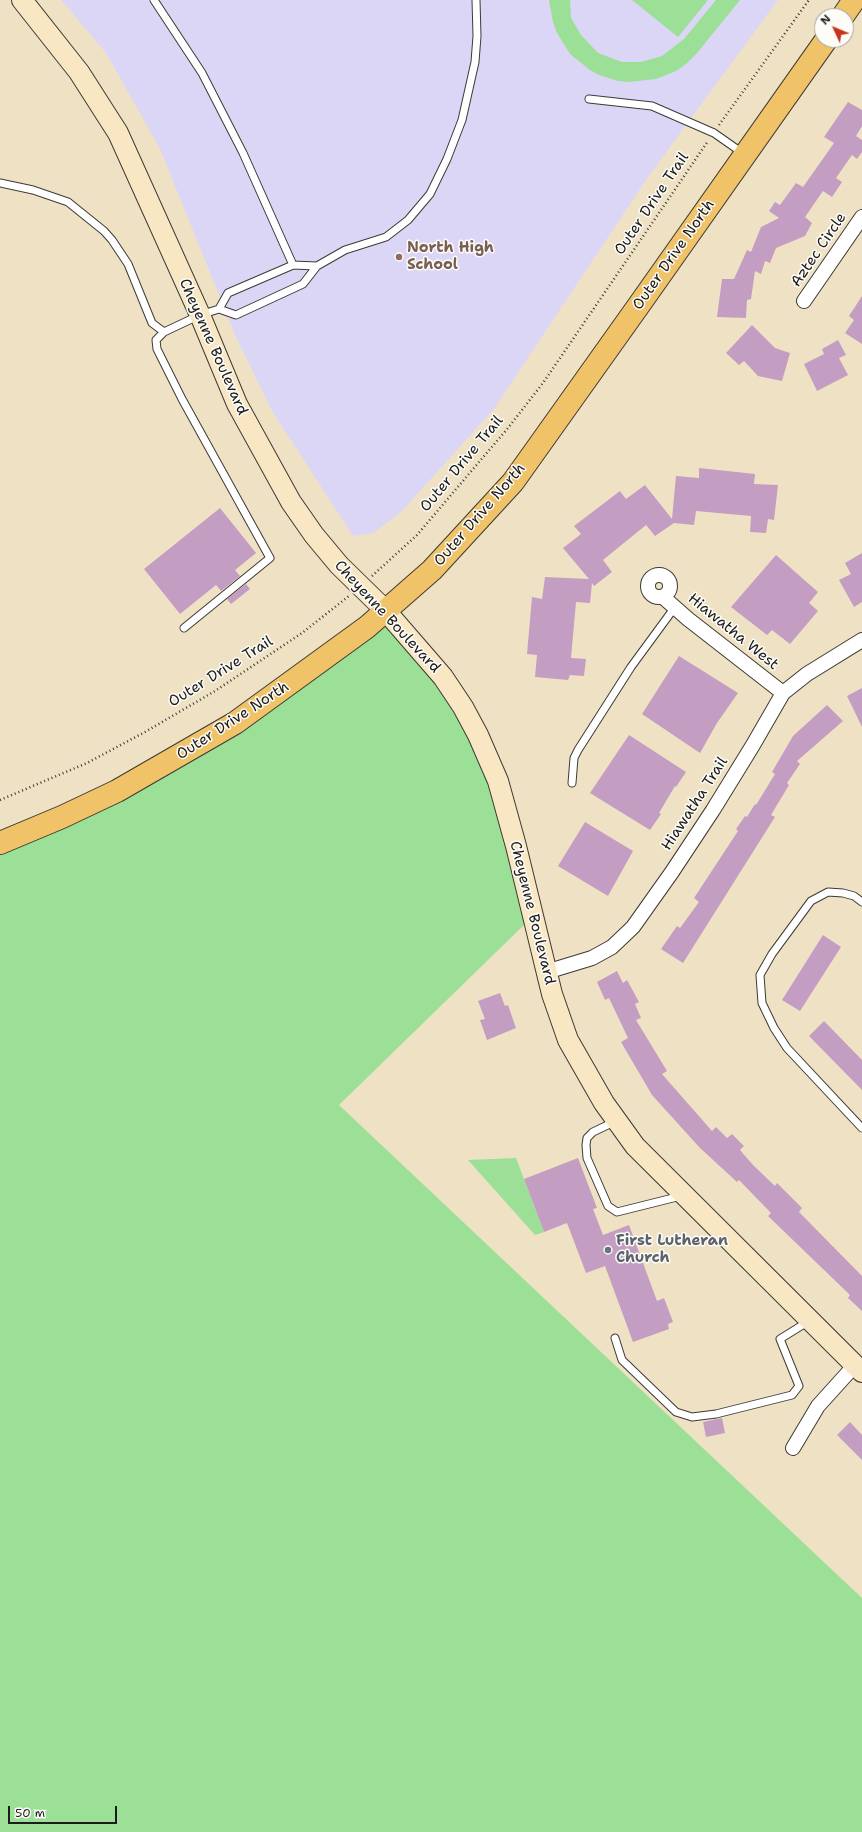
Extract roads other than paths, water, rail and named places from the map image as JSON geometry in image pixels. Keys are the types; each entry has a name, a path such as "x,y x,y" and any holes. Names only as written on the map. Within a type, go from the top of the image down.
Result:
{"main road":[{"name":"Outer Drive North","path":"0,843 62,817 117,791 235,723 367,627 436,566 513,482 820,48"}],"street":[{"name":"Cheyenne Boulevard","path":"22,0 79,72 118,133 200,315 237,404 291,502 314,535 339,565 385,610 443,677 463,707 478,735 498,781 516,846 552,994 568,1040 604,1103 635,1146 859,1369"},
{"name":"Aztec Circle","path":"804,301 862,217"},
{"name":"Hiawatha West","path":"663,597 783,693"},
{"name":"Hiawatha Trail","path":"546,972 592,958 612,947 632,927 672,872 717,803 783,693 807,674 862,640"},
{"path":"793,1448 818,1406 859,1369"}],"lane":[{"path":"154,0 202,73 243,153 293,265"},
{"path":"184,628 270,558 221,472 157,349 156,340 164,332 200,315 219,309 236,315 303,284 317,266 345,250 386,237 408,220 430,194 447,159 462,120 475,62 477,36 476,0"},
{"path":"589,99 652,106 714,132 744,154"},
{"path":"0,183 33,190 68,202 104,231 128,264 152,324 164,332"},
{"path":"219,309 228,293 293,265 317,266"},
{"path":"572,783 574,758 578,750 631,667 675,607"},
{"path":"862,902 854,896 843,893 828,892 811,901 772,954 760,975 762,1003 774,1028 787,1048 862,1128"},
{"path":"616,1121 593,1132 587,1138 586,1145 586,1158 608,1206 617,1212 683,1195"},
{"path":"615,1338 622,1360 676,1412 692,1418 716,1414 792,1395 799,1386 780,1339 811,1320"}],"place":[{"name":"North High School","path":"399,257"},
{"name":"First Lutheran Church","path":"608,1250"}]}
